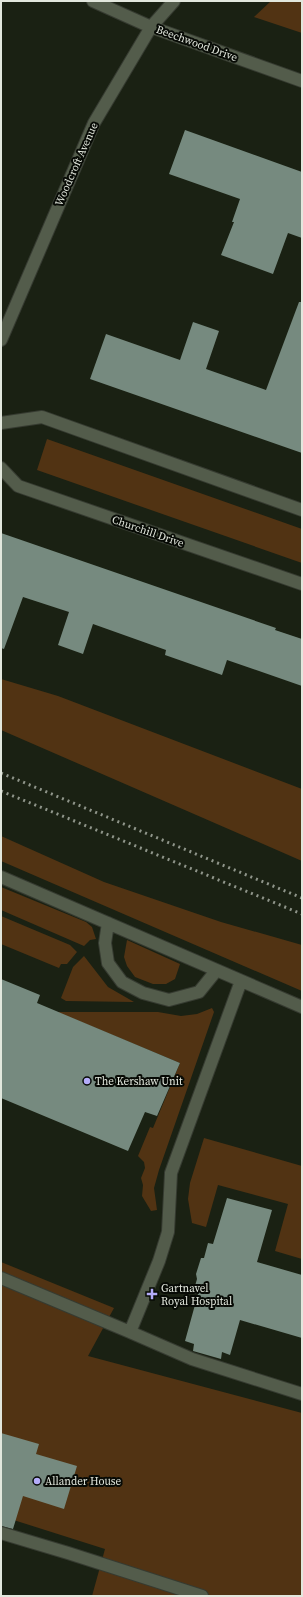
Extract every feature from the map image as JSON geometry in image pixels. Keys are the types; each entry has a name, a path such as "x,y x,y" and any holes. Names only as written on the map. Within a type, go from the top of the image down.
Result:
{"street":[{"name":"Beechwood Drive","path":"93,1 151,27 302,81"},
{"name":"Woodcroft Avenue","path":"1,340 94,123 151,27 174,1"},
{"path":"1,423 42,417 302,510"},
{"name":"Churchill Drive","path":"1,468 18,486 302,584"},
{"path":"1,877 302,1007"},
{"path":"108,923 105,943 108,963 122,982 143,993 169,1000 199,992 216,971"},
{"path":"130,1332 159,1261 168,1232 171,1173 241,981"},
{"path":"1,1278 192,1359 302,1394"},
{"path":"1,1533 202,1596"}],"shaded area":[{"path":"271,1 302,1 302,33 254,17"},
{"path":"47,439 302,529 302,563 37,470"},
{"path":"1,679 58,696 302,789 302,861 1,730"},
{"path":"1,836 104,882 221,922 302,945 302,991 1,861"},
{"path":"1,887 86,922 92,927 96,939 90,940 84,946 1,910"},
{"path":"1,916 70,945 77,952 67,964 61,964 59,968 1,944"},
{"path":"127,940 180,964 175,979 166,984 153,984 135,977 127,966 124,957"},
{"path":"84,956 108,987 134,1002 66,1001 61,998 73,967"},
{"path":"212,1008 214,1012 154,1188 157,1210 151,1211 142,1196 143,1185 141,1178 145,1168 144,1162 138,1156 150,1127 153,1128 180,1063 57,1012 158,1012 181,1016 197,1014"},
{"path":"204,1138 302,1166 302,1259 275,1251 288,1204 218,1185 206,1227 192,1223 188,1199 190,1183"},
{"path":"1,1262 114,1308 88,1356 302,1413 302,1596 92,1596 105,1549 1,1516"}],"building":[{"path":"185,130 302,172 302,238 288,233 273,274 221,255 234,222 232,222 240,199 169,174"},
{"path":"299,302 302,302 302,453 90,379 106,334 180,360 193,322 219,331 206,369 266,390"},
{"path":"1,533 276,628 275,630 302,639 302,686 227,660 222,675 165,655 166,650 93,624 83,654 58,645 69,612 23,597 4,649 1,648"},
{"name":"The Kershaw Unit","path":"1,979 40,995 37,1003 180,1063 157,1116 145,1112 128,1151 1,1098"},
{"path":"227,1198 272,1210 257,1262 302,1275 302,1338 240,1320 230,1355 222,1352 221,1359 193,1351 194,1344 185,1341 198,1294 193,1293 197,1279 196,1274 201,1258 204,1258 208,1243 213,1244"},
{"name":"Allander House","path":"1,1433 39,1444 36,1454 77,1466 64,1509 23,1496 13,1529 1,1526"}],"railway":[{"path":"1,773 302,898"},
{"path":"1,791 302,914"}],"place":[{"name":"The Kershaw Unit","path":"87,1081"},
{"name":"Gartnavel Royal Hospital","path":"152,1294"},
{"name":"Allander House","path":"37,1481"}]}
